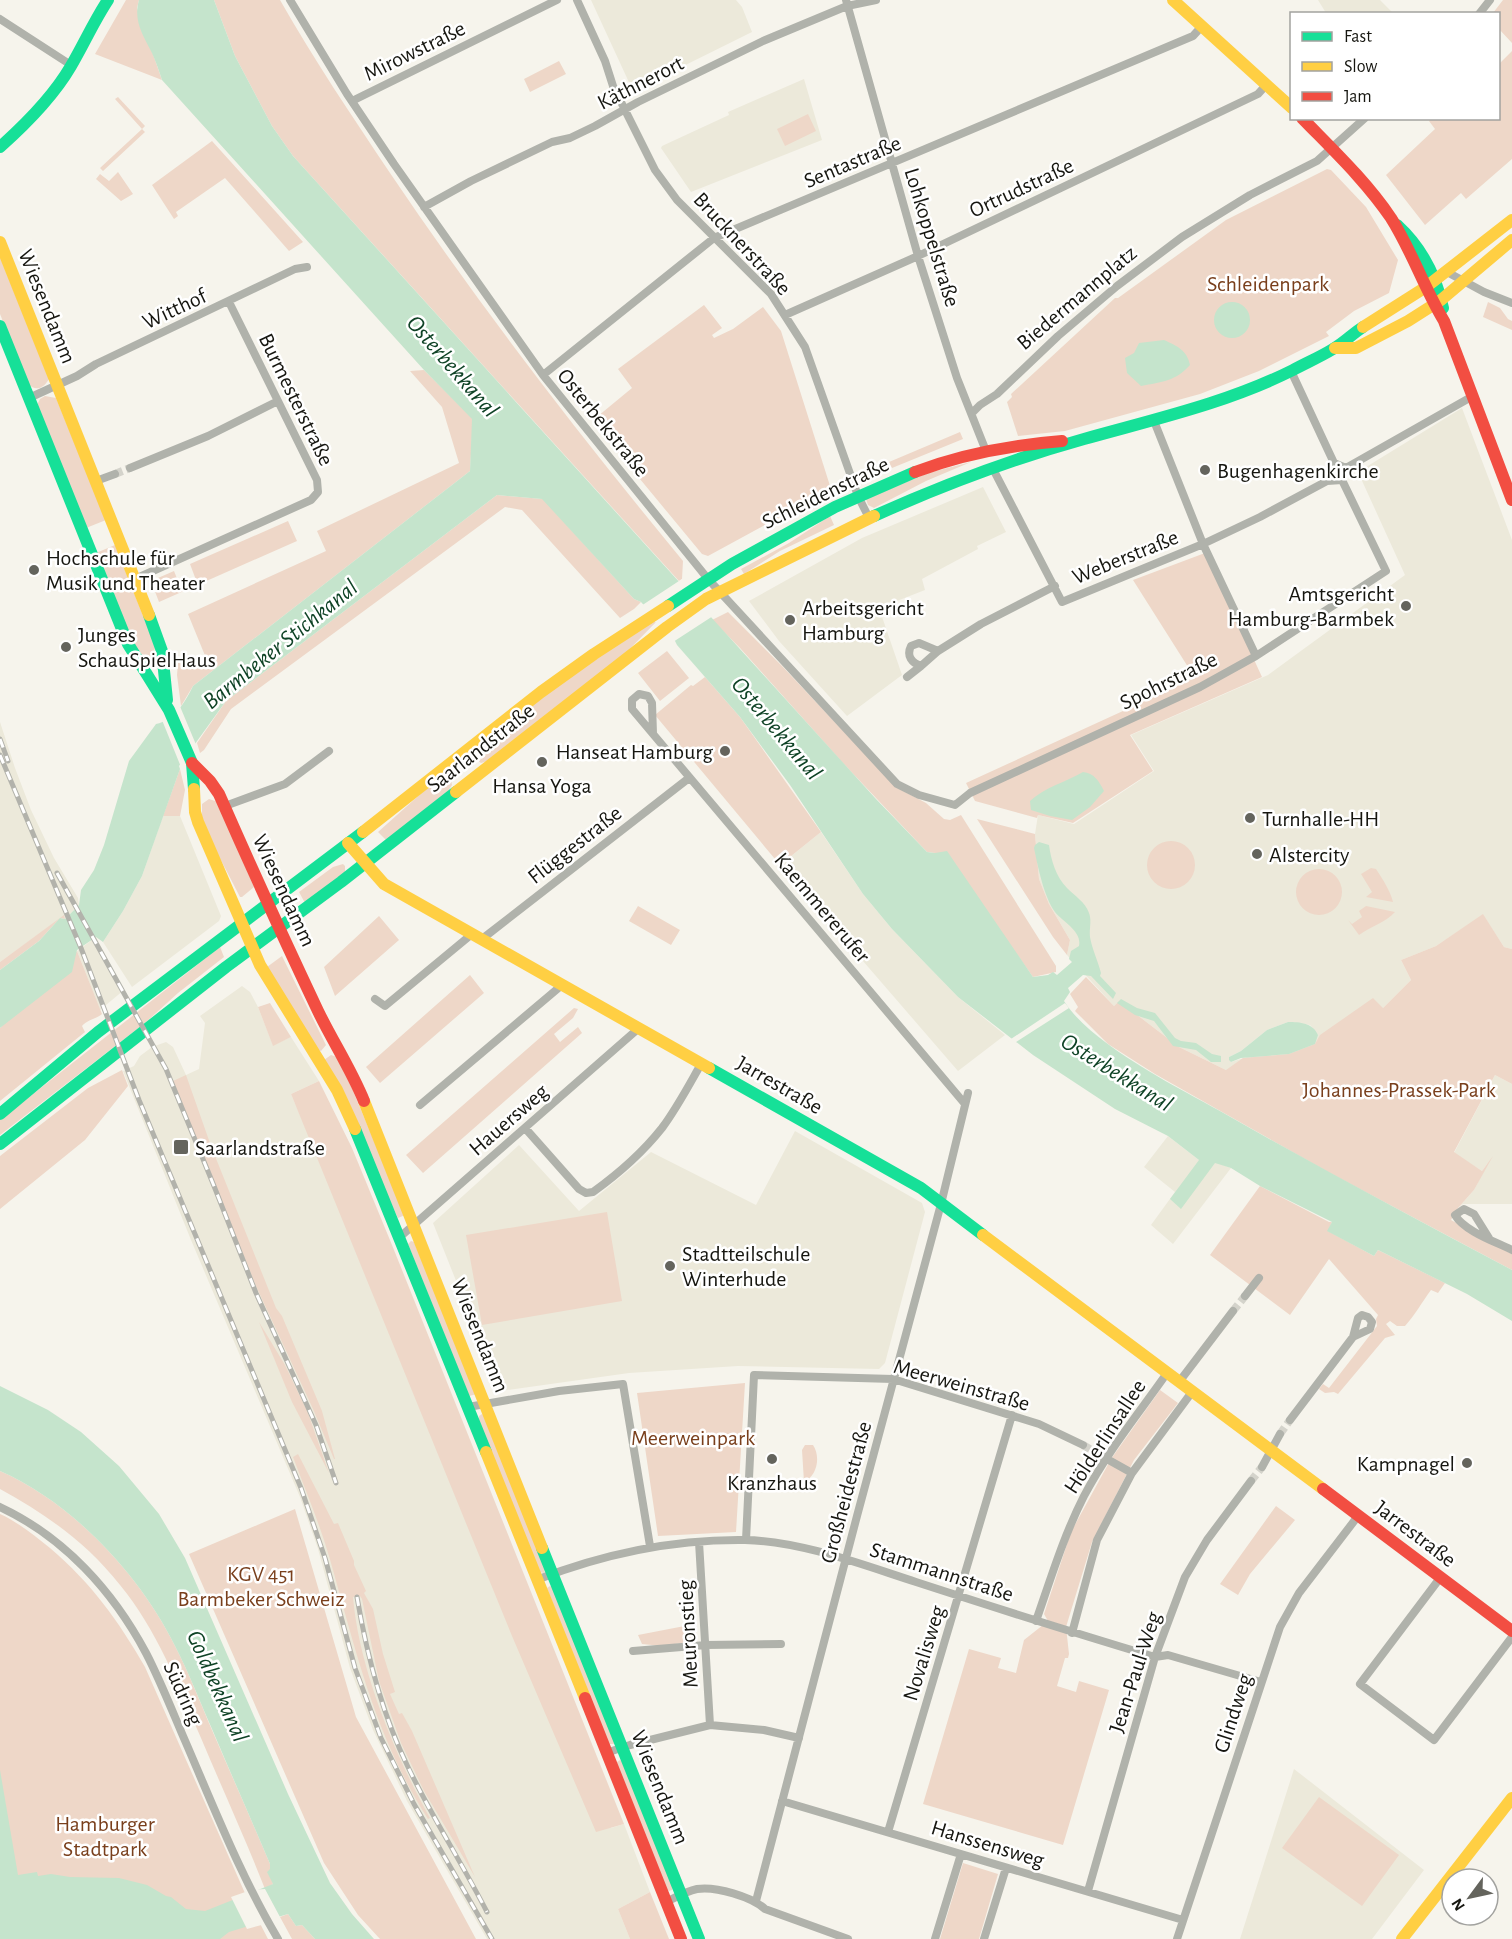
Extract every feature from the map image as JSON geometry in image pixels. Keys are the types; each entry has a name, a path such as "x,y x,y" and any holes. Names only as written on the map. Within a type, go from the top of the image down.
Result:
{"street":[{"path":"0,147 52,93 71,65 108,0"},
{"name":"Osterbekstraße","path":"290,0 352,101 543,375 708,579 897,784 919,795 955,805"},
{"name":"Mirowstraße","path":"352,101 557,0"},
{"name":"Brucknerstraße","path":"577,0 605,61 613,86 649,160 662,180 677,200 771,294 805,347 858,496 869,518"},
{"name":"Käthnerort","path":"424,207 535,150 552,142 570,138 763,41 847,3 876,0"},
{"path":"1174,0 1290,106"},
{"path":"1481,12 1490,0"},
{"name":"Lohkoppelstraße","path":"847,3 918,255 957,378 972,413"},
{"path":"0,19 71,65"},
{"name":"Sentastraße","path":"543,375 714,238 1193,36 1202,26"},
{"name":"Ortrudstraße","path":"785,315 918,255 1258,94 1267,84"},
{"path":"1304,120 1378,201 1430,284 1473,396 1508,474 1512,500"},
{"name":"Biedermannplatz","path":"972,413 997,394 1058,336 1117,286 1182,237 1250,195 1317,161 1363,120"},
{"path":"1392,220 1413,238 1429,258 1447,272 1484,292 1512,303"},
{"path":"992,467 1226,398 1291,371 1335,348 1349,336 1430,284 1512,220"},
{"path":"1335,348 1356,348 1385,334 1437,303 1512,240"},
{"name":"Wiesendamm","path":"0,242 160,646 169,710"},
{"path":"1429,258 1430,284"},
{"name":"Witthof","path":"58,385 80,375 100,361 295,269 307,267"},
{"name":"Burmesterstraße","path":"135,579 216,544 311,500 317,495 319,487 317,480 229,302"},
{"name":"Wiesendamm","path":"0,326 128,644 169,710 192,764 195,812 198,822 252,948 273,989 337,1090 367,1154 681,1939"},
{"path":"1291,371 1334,463 1346,468 1473,396"},
{"name":"Wiesendamm","path":"29,398 58,385"},
{"path":"130,468 208,436 279,401"},
{"path":"972,413 992,467 1055,586"},
{"path":"1154,421 1203,544 1256,656"},
{"path":"986,451 1016,445 1084,439"},
{"name":"Schleidenstraße","path":"691,590 732,564 858,496 918,471 986,451"},
{"name":"Schleidenstraße","path":"702,602 869,518 935,488 992,467"},
{"path":"96,481 115,474"},
{"name":"Weberstraße","path":"907,677 938,651 981,624 1055,586 1062,602 1260,518 1327,481 1342,480 1386,571"},
{"name":"Spohrstraße","path":"955,805 970,793 1200,687 1256,656 1386,571"},
{"name":"Saarlandstraße","path":"0,1114 98,1032 348,843 542,692 691,590"},
{"name":"Saarlandstraße","path":"0,1144 702,602"},
{"path":"921,666 911,661 909,655 911,646 919,643 938,651"},
{"name":"Kaemmererufer","path":"652,734 965,1104"},
{"path":"225,806 285,784 329,751"},
{"name":"Wiesendamm","path":"192,764 216,789 225,806 267,904 326,1027 352,1072 699,1939"},
{"name":"Flüggestraße","path":"375,999 385,1006 689,778"},
{"name":"Jarrestraße","path":"348,843 384,884 921,1188 1512,1631"},
{"path":"420,1105 562,985"},
{"name":"Hauersweg","path":"400,1236 639,1028"},
{"path":"525,1128 582,1191 593,1192 653,1138 673,1113 701,1064"},
{"name":"Großheidestraße","path":"756,1901 941,1204 968,1093"},
{"path":"1489,1238 1512,1251"},
{"path":"1245,1296 1259,1278"},
{"path":"1179,1382 1233,1311"},
{"path":"1290,1420 1353,1337"},
{"name":"Hölderlinsallee","path":"1036,1621 1064,1540 1102,1456 1167,1373"},
{"name":"Meerweinstraße","path":"746,1540 754,1375 893,1379 1039,1424 1083,1445"},
{"path":"468,1407 559,1391 623,1384 650,1546"},
{"name":"Hölderlinsallee","path":"1072,1632 1097,1540 1132,1473 1192,1392"},
{"name":"Novalisweg","path":"888,1832 1012,1415"},
{"path":"1262,1467 1280,1434"},
{"path":"1102,1456 1132,1473"},
{"name":"Jean-Paul-Weg","path":"1088,1891 1155,1657 1185,1577 1207,1540 1251,1481"},
{"name":"Südring","path":"0,1507 32,1524 64,1548 106,1591 125,1618 154,1668 251,1890 278,1939"},
{"name":"Glindweg","path":"1177,1939 1280,1627 1299,1593 1358,1516"},
{"name":"Stammannstraße","path":"536,1580 553,1573 650,1546 746,1540 789,1546 846,1559 1155,1657 1168,1655 1261,1682"},
{"name":"Meuronstieg","path":"699,1542 710,1725"},
{"path":"1440,1578 1360,1684 1434,1740 1512,1637"},
{"path":"633,1651 706,1644 781,1644"},
{"path":"606,1753 710,1725 764,1730 799,1738"},
{"path":"1402,1939 1512,1798"},
{"name":"Hanssensweg","path":"782,1801 1183,1920"},
{"path":"935,1939 961,1854"},
{"path":"984,1939 1006,1868"},
{"path":"666,1902 696,1889 711,1888 756,1901 765,1909 848,1939"}],"shaded area":[{"path":"591,0 736,0 742,7 752,32 633,91"},
{"path":"1318,0 1380,0 1392,12 1325,12"},
{"path":"804,79 822,140 691,192 661,148 662,146 729,115 728,112"},
{"path":"1462,408 1512,540 1512,949 1504,947 1483,915 1436,946 1401,960 1411,980 1382,1009 1286,1068 1226,1070 1179,1047 1119,1001 1114,1006 1067,955 1070,940 1049,904 1039,879 1035,834 1038,815 1074,824 1154,771 1131,735 1268,675 1405,575 1358,472","holes":["1288,1022 1310,1025 1318,1035 1231,1062 1229,1057 1241,1051 1267,1030"]},
{"path":"983,487 1006,532 977,546 978,549 922,579 925,590 879,608 902,675 847,716 779,641 749,601 862,538"},
{"path":"0,722 31,810 54,858 78,898 79,905 65,919 64,916 0,962"},
{"path":"163,816 180,816 221,916 219,921 132,987 103,942 142,876"},
{"path":"821,832 863,894 892,929 958,997 1005,1035 958,1071 780,865"},
{"path":"96,937 124,990 100,1010 77,951"},
{"path":"242,986 250,992 258,1007 273,1045 291,1037 319,1081 291,1094 611,1828 624,1824 650,1892 618,1909 630,1939 487,1939 407,1801 373,1730 350,1668 318,1549 300,1497 191,1240 123,1071 134,1066 140,1056 152,1047 166,1042 173,1047 186,1075 199,1069 205,1023 200,1016"},
{"path":"1495,1075 1512,1084 1512,1204 1463,1204 1458,1208 1474,1190 1488,1163 1482,1171 1454,1153"},
{"name":"Stadtteilschule Winterhude","path":"795,1131 922,1203 925,1212 885,1363 879,1369 738,1366 629,1373 500,1391 433,1223 519,1145 579,1211 651,1152 756,1205"},
{"path":"1168,1136 1199,1160 1215,1162 1231,1168 1173,1244 1151,1225 1175,1192 1144,1167"},
{"path":"1294,1769 1424,1870 1372,1939 1240,1939"}],"green space":[{"path":"126,0 139,0 137,8 162,80 95,54"},
{"path":"214,0 280,0 347,109 424,223 569,419 683,561 682,579 679,581 293,156 272,126 235,56"},
{"path":"1503,0 1512,0 1512,43 1500,30 1500,12 1494,12"},
{"path":"1512,51 1512,159 1466,199 1461,193 1425,225 1386,175 1435,129 1430,120 1500,120 1500,63"},
{"path":"559,61 566,74 530,92 524,79"},
{"path":"118,97 145,126 142,129 115,99"},
{"path":"808,114 816,131 785,146 777,129"},
{"path":"142,129 145,132 103,171 100,168"},
{"path":"212,141 303,242 289,251 225,178 176,212 178,216 174,219 152,185"},
{"name":"Schleidenpark","path":"1327,169 1331,170 1366,207 1398,260 1389,293 1354,311 1326,332 1329,336 1259,371 1200,394 1065,431 1018,436 1007,402 1012,397 1011,394 1115,298 1226,220"},
{"path":"118,172 133,194 121,201 96,179 100,174 109,181"},
{"path":"0,257 49,379 40,388 34,388 28,384 0,314"},
{"path":"1488,302 1500,308 1512,321 1512,330 1483,317"},
{"path":"704,305 722,328 712,335 714,338 733,329 763,307 781,331 831,489 708,556 702,554 592,421 632,388 618,369"},
{"path":"424,370 473,419 470,471 193,686 181,706 177,675 178,663 193,664 206,658 188,614 326,551 317,531 459,463 442,407 410,371"},
{"path":"45,396 56,398 106,520 86,528 37,405"},
{"path":"960,432 963,439 892,468 889,462"},
{"path":"971,462 926,481 874,508 868,505 866,499 928,473"},
{"path":"497,495 543,499 634,599 641,602 620,618 522,510 505,507 231,709 200,753 197,743 226,701"},
{"path":"830,516 834,525 780,551 744,574 741,569 789,543"},
{"path":"288,521 297,541 159,602 151,581 174,571 180,586 196,580 190,564"},
{"path":"115,545 155,646 154,655 149,659 143,658 136,651 96,553"},
{"path":"1205,553 1262,677 1130,735 1153,771 1073,823 1038,815 1037,818 975,801 966,783 1195,678 1133,580"},
{"path":"728,612 896,787 926,803 944,819 950,820 961,815 1056,966 1056,972 1033,977 1001,932 935,853 927,852 712,620"},
{"path":"653,620 656,622 615,664 494,759 481,763 472,756 473,750 571,674"},
{"path":"667,651 689,678 660,701 638,673"},
{"name":"Hanseat Hamburg","path":"705,677 740,717 821,832 780,865 655,715 691,685 693,686"},
{"path":"180,769 185,790 180,816 163,816"},
{"path":"444,773 450,776 452,785 445,796 386,840 378,832"},
{"path":"209,799 218,802 254,887 242,897 209,837 202,817 202,804"},
{"path":"977,819 1035,834 1039,879 1049,904 1070,940 1067,955 1053,937"},
{"path":"1171,841 1188,848 1195,865 1188,882 1171,889 1154,882 1147,865 1154,848"},
{"path":"343,864 345,872 305,903 299,892 333,867"},
{"path":"1371,868 1376,869 1393,902 1366,897 1372,892 1361,874"},
{"path":"1319,869 1328,870 1336,875 1341,883 1341,901 1336,909 1328,914 1319,915 1310,914 1302,909 1297,901 1296,892 1297,883 1302,875 1310,870"},
{"path":"638,906 680,930 671,945 629,921"},
{"path":"1366,906 1395,912 1359,935 1348,920 1352,924 1362,917 1359,911"},
{"name":"Johannes-Prassek-Park","path":"1483,914 1504,947 1512,949 1512,1084 1495,1075 1454,1152 1482,1171 1493,1156 1474,1190 1451,1220 1512,1254 1512,1270 1328,1172 1155,1074 1108,1044 1075,1011 1078,1007 1070,994 1086,977 1114,1006 1119,1001 1179,1047 1226,1070 1243,1058 1289,1054 1315,1044 1320,1035 1373,998 1383,1008 1411,980 1401,960 1436,946"},
{"path":"64,915 65,919 60,918 39,941 0,970 0,962"},
{"path":"379,916 399,940 335,996 324,967"},
{"path":"220,947 224,957 178,993 145,1023 0,1135 0,1120"},
{"path":"77,951 102,1014 84,1024 82,1026 85,1032 0,1101 0,1028"},
{"path":"282,956 326,1045 321,1051 316,1049 267,967"},
{"path":"470,975 484,993 380,1083 366,1067"},
{"path":"270,1003 291,1037 273,1046 258,1007"},
{"path":"574,1008 578,1009 573,1018 554,1034 560,1042 578,1027 582,1033 423,1173 406,1155"},
{"path":"331,1055 337,1057 343,1067 405,1215 398,1218 324,1060"},
{"path":"122,1070 128,1086 85,1140 0,1209 0,1156 88,1088"},
{"path":"186,1075 211,1146 276,1308 282,1316 322,1411 335,1459 256,1286 173,1081"},
{"path":"319,1081 352,1148 392,1245 624,1824 596,1832 512,1636 291,1094"},
{"path":"1260,1186 1332,1222 1328,1231 1374,1256 1378,1250 1445,1283 1438,1293 1431,1290 1405,1326 1397,1326 1390,1321 1386,1324 1395,1335 1385,1338 1338,1394 1325,1393 1319,1389 1323,1384 1329,1388 1377,1326 1378,1315 1329,1259 1290,1315 1210,1255"},
{"path":"607,1212 622,1301 482,1325 466,1235"},
{"path":"411,1241 414,1242 477,1394 469,1396 408,1244"},
{"path":"259,1322 285,1365 308,1413 329,1473 292,1402"},
{"name":"Meerweinpark","path":"745,1383 736,1532 658,1536 637,1393"},
{"path":"1160,1390 1178,1403 1134,1460 1092,1542 1066,1627 1069,1654 1068,1658 1065,1658 1057,1686 1076,1692 1079,1681 1109,1690 1063,1845 923,1804 969,1649 1001,1658 998,1668 1016,1673 1024,1640 1048,1621 1044,1614 1071,1532 1111,1459"},
{"path":"482,1414 486,1417 546,1569 544,1573 538,1572 479,1421 479,1416"},
{"path":"805,1445 813,1445 817,1460 815,1471 804,1482 802,1450"},
{"path":"298,1454 334,1524 338,1523 354,1561 366,1591 364,1593 373,1609 383,1654 395,1692 390,1694 399,1714 402,1713 412,1731 475,1877 424,1791 401,1743 379,1681 362,1599 360,1596 353,1597 363,1653 381,1711 404,1767 430,1818 428,1819 409,1787 380,1724 368,1691 325,1543 293,1457"},
{"path":"0,1471 53,1502 78,1522 102,1544 143,1593 160,1619 190,1677 270,1864 273,1884 265,1889 175,1678 145,1620 120,1585 94,1556 50,1519 0,1489"},
{"path":"1276,1506 1295,1520 1250,1574 1238,1595 1220,1584"},
{"name":"KGV 451 Barmbeker Schweiz","path":"295,1509 356,1717 476,1939 380,1939 358,1915 324,1863 189,1554"},
{"name":"Hamburger Stadtpark","path":"0,1514 50,1548 79,1575 125,1634 145,1667 248,1900 268,1939 0,1939"},
{"path":"550,1586 554,1588 615,1739 614,1744 607,1744 547,1588"},
{"path":"695,1624 697,1638 694,1641 662,1646 642,1644 638,1635"},
{"path":"620,1760 623,1762 673,1886 672,1890 666,1889 616,1766"},
{"path":"1319,1797 1399,1855 1362,1906 1282,1848"},
{"path":"963,1863 998,1874 979,1939 940,1939"},
{"path":"650,1892 669,1939 630,1939 618,1909"},
{"path":"288,1914 296,1926 302,1925 315,1939 292,1939 280,1917"}],"water":[{"path":"139,0 214,0 235,56 272,126 293,156 876,799 927,852 947,851 1033,977 1053,972 1057,975 1072,962 1069,959 1071,951 1079,946 1078,936 1051,906 1042,882 1034,848 1039,842 1049,845 1057,874 1087,909 1090,919 1090,937 1100,976 1116,993 1113,999 1091,976 1083,975 1068,988 1070,992 1064,1001 1077,1017 1113,1048 1158,1077 1512,1270 1512,1321 1467,1294 1378,1250 1374,1256 1327,1231 1332,1222 1260,1186 1231,1168 1215,1163 1181,1209 1170,1199 1199,1160 1168,1136 1115,1109 1033,1055 958,997 892,929 863,894 790,785 740,717 677,645 673,637 641,602 634,599 542,499 497,495 226,701 179,766 180,769 142,876 103,942 96,937 77,950 72,972 0,1028 0,970 39,941 60,918 65,919 79,905 81,890 94,870 104,845 129,761 156,724 174,715 193,686 470,471 472,419 424,370 162,80 140,28 137,15"},
{"path":"1232,302 1245,307 1250,320 1245,333 1232,338 1219,333 1214,320 1219,307"},
{"path":"1164,340 1184,352 1190,365 1174,378 1141,386 1127,373 1125,358 1134,353 1139,343"},
{"path":"1083,772 1096,778 1104,791 1090,807 1072,820 1031,810 1030,801 1036,796"},
{"path":"1121,999 1137,1008 1155,1013 1175,1038 1196,1043 1212,1054 1221,1056 1221,1062 1211,1062 1196,1050 1173,1046 1154,1021 1135,1015 1117,1003"},
{"path":"1288,1022 1301,1023 1313,1028 1318,1035 1315,1044 1289,1054 1241,1058 1231,1062 1229,1060 1229,1057 1241,1051 1267,1030"},
{"name":"Goldbekkanal","path":"0,1386 48,1410 81,1432 119,1466 159,1514 185,1558 288,1794 330,1883 352,1914 374,1939 315,1939 302,1925 296,1926 288,1914 229,1932 220,1939 0,1939 0,1770 18,1875 37,1872 38,1876 51,1874 70,1877 119,1878 147,1885 171,1897 186,1909 205,1911 273,1884 267,1872 270,1864 190,1677 160,1619 143,1593 102,1544 78,1522 27,1485 0,1471"}],"pier":[{"path":"682,579 713,616 673,642 641,606"},
{"path":"179,704 197,747 183,766 183,772 162,720"},
{"path":"1065,1003 1069,1008 1013,1044 1008,1041"},
{"path":"265,1889 280,1917 269,1923 247,1929 231,1897 251,1890"}],"tunnel":[{"path":"115,474 130,468"},
{"path":"1233,1311 1245,1296"},
{"path":"1280,1434 1290,1420"},
{"path":"1083,1445 1098,1454"},
{"path":"1251,1481 1262,1467"}],"railway":[{"path":"0,739 8,761"},
{"path":"0,755 81,948 139,1100 301,1488 325,1558 355,1668 381,1738 414,1804 492,1939"},
{"path":"57,873 166,1069 256,1293 316,1425 336,1483"},
{"path":"357,1597 376,1684 390,1726 427,1804 487,1912"}],"traffic: fast":[{"path":"0,147 48,99 71,66 108,0"},
{"path":"1397,225 1414,243 1427,263 1443,308"},
{"path":"0,326 128,644 169,710 192,763 194,789"},
{"path":"874,516 1004,464 1217,401 1268,382 1323,355 1363,327"},
{"path":"668,606 732,564 835,507 915,472"},
{"path":"149,615 162,651 167,700"},
{"path":"0,1144 226,967 341,882 456,792"},
{"path":"0,1114 98,1032 363,832"},
{"path":"709,1068 921,1188 983,1235"},
{"path":"355,1129 486,1452"},
{"path":"542,1548 699,1939"}],"traffic: slow":[{"path":"1173,0 1290,106"},
{"path":"1363,327 1426,287 1512,220"},
{"path":"1335,348 1356,348 1408,321 1441,300 1512,240"},
{"path":"0,242 149,615"},
{"path":"456,792 706,599 874,516"},
{"path":"363,832 541,692 668,606"},
{"path":"194,789 198,822 260,965 337,1090 355,1129"},
{"path":"348,843 384,884 709,1068"},
{"path":"364,1101 542,1548"},
{"path":"983,1235 1323,1489"},
{"path":"486,1452 585,1698"},
{"path":"1402,1939 1512,1798"}],"traffic: jam":[{"path":"1304,120 1381,204 1412,256 1444,321 1512,500"},
{"path":"915,472 987,451 1062,441"},
{"path":"192,763 219,794 318,1011 364,1101"},
{"path":"1323,1489 1512,1631"},
{"path":"585,1698 681,1939"}],"place":[{"name":"Bugenhagenkirche","path":"1205,470"},
{"name":"Hochschule für Musik und Theater","path":"34,570"},
{"name":"Amtsgericht Hamburg-Barmbek","path":"1406,606"},
{"name":"Arbeitsgericht Hamburg","path":"790,620"},
{"name":"Junges SchauSpielHaus","path":"66,647"},
{"name":"Hanseat Hamburg","path":"725,751"},
{"name":"Hansa Yoga","path":"542,762"},
{"name":"Turnhalle-HH","path":"1250,818"},
{"name":"Alstercity","path":"1257,854"},
{"name":"Saarlandstraße","path":"181,1147"},
{"name":"Stadtteilschule Winterhude","path":"670,1266"},
{"name":"Kranzhaus","path":"772,1459"},
{"name":"Kampnagel","path":"1467,1463"}],"water label":[{"name":"Osterbekkanal","path":"453,366"},
{"name":"Barmbeker Stichkanal","path":"280,644"},
{"name":"Osterbekkanal","path":"777,728"},
{"name":"Osterbekkanal","path":"1117,1072"}]}
